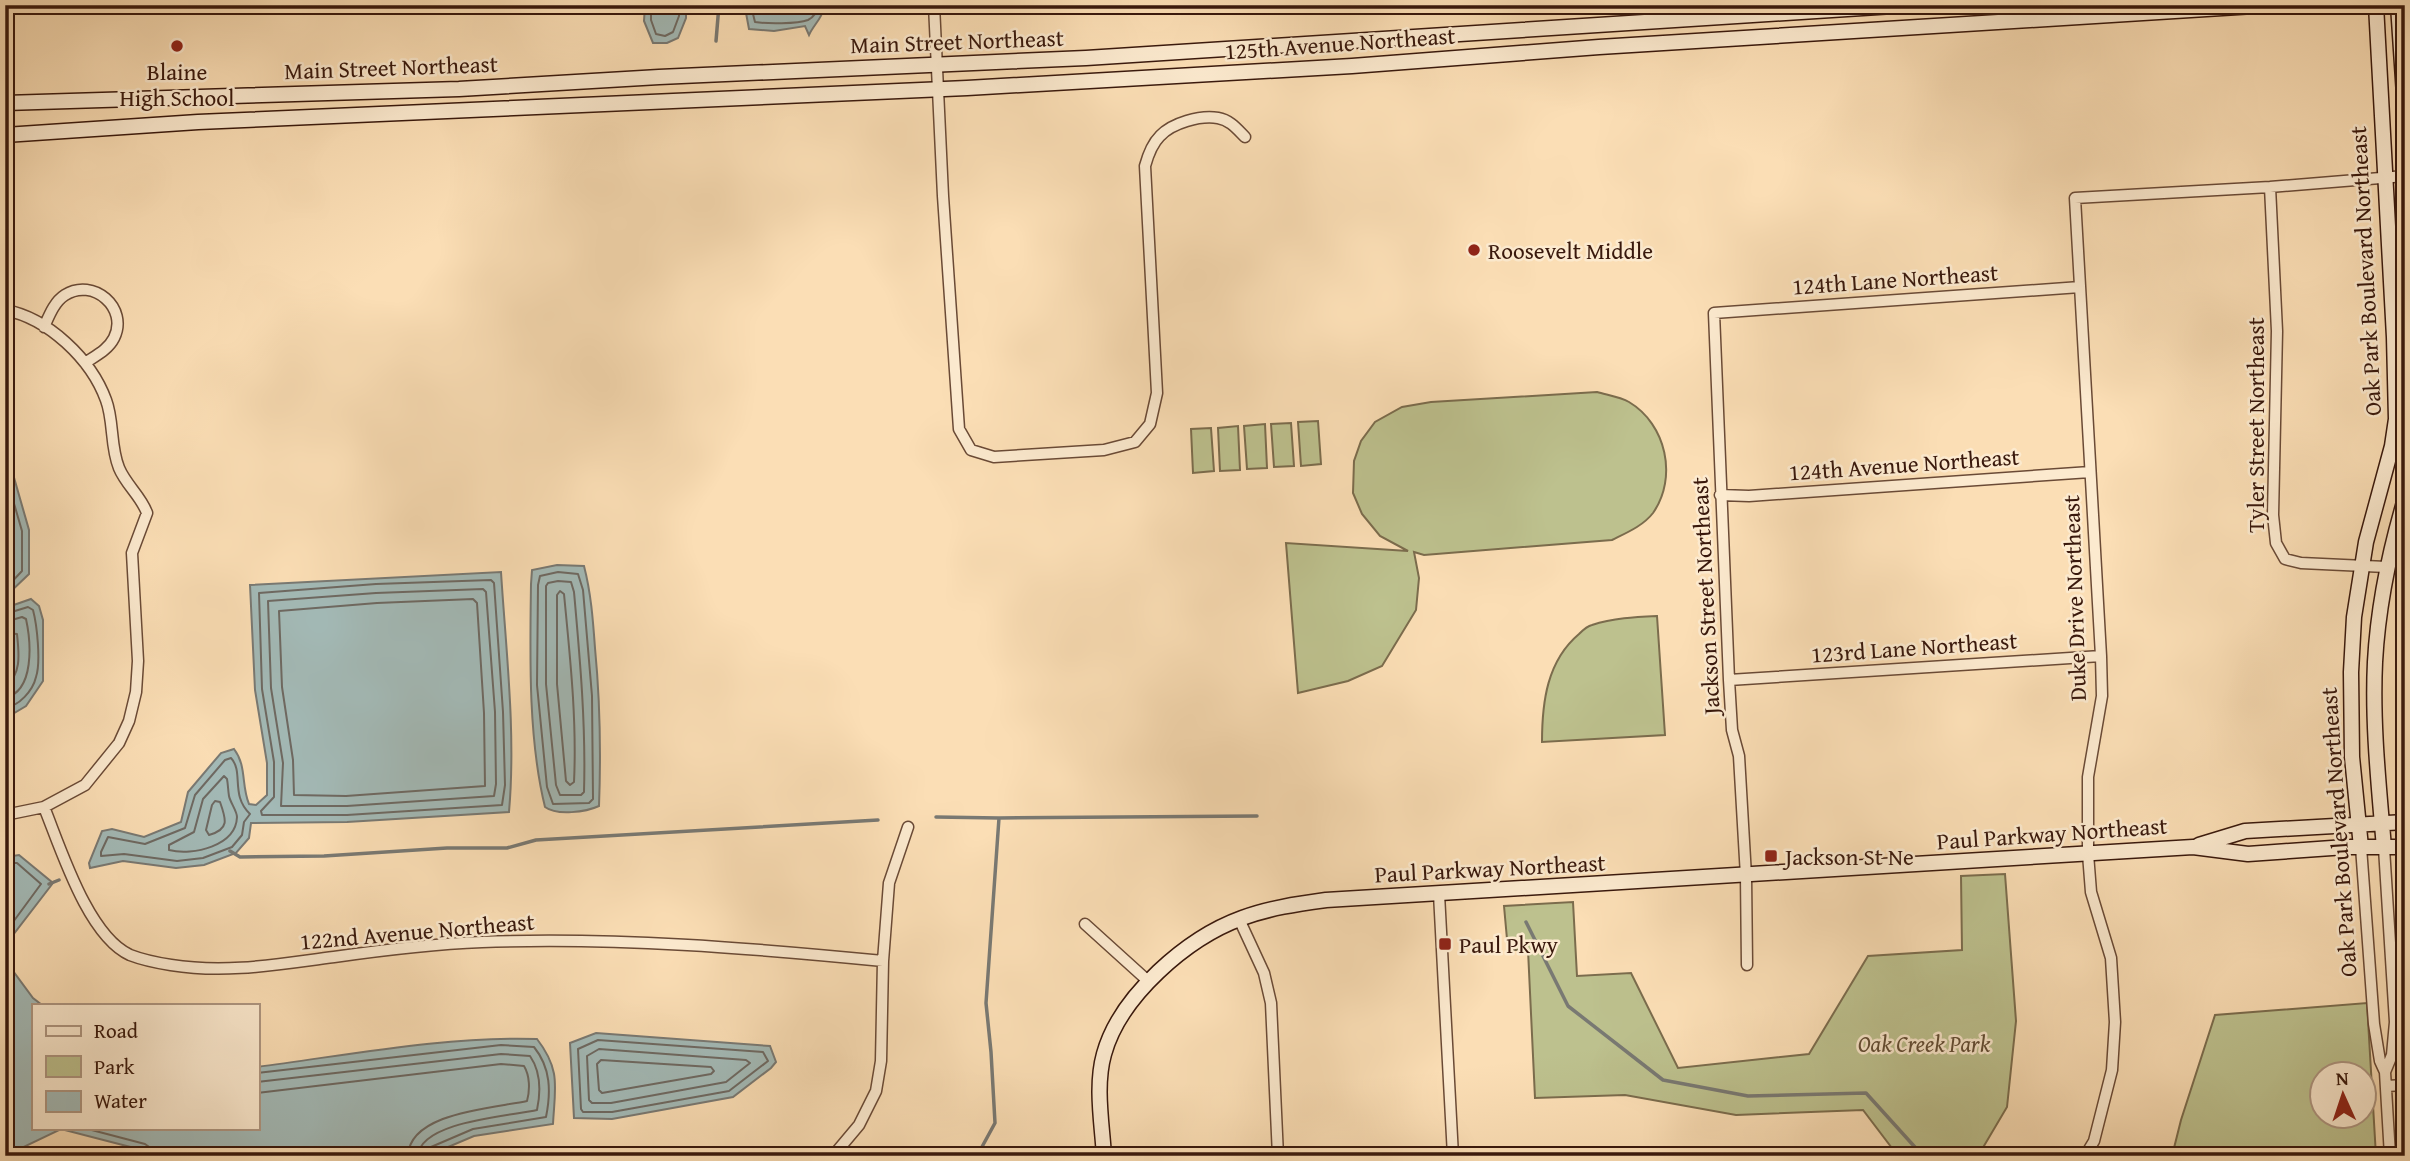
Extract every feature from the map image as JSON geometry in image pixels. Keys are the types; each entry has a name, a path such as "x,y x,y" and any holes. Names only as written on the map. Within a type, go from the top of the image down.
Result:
{"main road":[{"name":"Main Street Northeast","path":"5,103 458,89 1086,58 1761,10 1909,5"},
{"name":"125th Avenue Northeast","path":"939,88 1352,66 1599,47 2270,5"},
{"name":"Oak Park Boulevard Northeast","path":"2361,847 2352,757 2351,672 2354,617 2366,542 2392,446 2397,392 2376,5"},
{"path":"2398,5 2405,110"},
{"name":"Main Street Northeast","path":"5,135 212,121 939,88"},
{"name":"Oak Park Boulevard Northeast","path":"2385,848 2376,746 2375,662 2386,567 2405,499"},
{"name":"Paul Parkway Northeast","path":"2193,847 2245,831 2405,822"},
{"name":"Paul Parkway Northeast","path":"1104,1156 1099,1087 1104,1054 1117,1023 1148,981 1206,937 1239,919 1269,909 1312,902 2193,847 2248,854 2405,847"}],"street":[{"path":"934,5 946,247 959,429 971,450 994,457 1104,450 1135,442 1142,435 1150,424 1157,393 1144,189 1147,158 1161,135 1197,119 1218,118 1234,125 1245,137"},
{"path":"2270,187 2405,176"},
{"name":"Duke Drive Northeast","path":"2085,1156 2094,1141 2112,1070 2115,1022 2111,958 2091,892 2088,854 2088,777 2102,696 2075,198 2270,187"},
{"name":"Tyler Street Northeast","path":"2270,187 2277,331 2273,515 2276,543 2285,559 2301,563 2386,567"},
{"name":"124th Lane Northeast","path":"1714,313 2080,287"},
{"path":"44,327 57,302 65,295 85,289 105,297 113,306 117,328 106,348 85,363"},
{"path":"5,310 20,313 44,327 68,344 85,363 106,400 118,467 126,484 144,503 147,513 132,553 138,661 136,692 129,721 119,743 85,785 44,807 5,815"},
{"name":"Jackson Street Northeast","path":"1714,313 1729,680 1732,730 1738,756 1746,876"},
{"name":"124th Avenue Northeast","path":"1720,495 1749,496 2090,472"},
{"name":"123rd Lane Northeast","path":"1729,680 2101,656"},
{"name":"122nd Avenue Northeast","path":"44,807 94,921 110,939 129,954 159,963 198,969 237,970 368,952 479,942 555,940 726,947 883,961"},
{"path":"833,1156 859,1125 876,1091 881,1061 883,961 889,883 908,827"},
{"name":"Oak Park Boulevard Northeast","path":"2361,847 2374,1024 2380,1062 2385,1072 2390,1156"},
{"name":"Oak Park Boulevard Northeast","path":"2385,848 2395,1022 2392,1055 2385,1072"},
{"path":"1746,876 1747,965"},
{"path":"1439,894 1453,1156"},
{"path":"1239,919 1264,973 1271,1003 1278,1156"},
{"path":"1085,924 1148,981"},
{"path":"2386,1086 2405,1085"}],"green space":[{"path":"1597,392 1629,402 1642,412 1659,437 1664,452 1665,484 1661,499 1649,518 1612,540 1424,555 1414,552 1419,578 1416,610 1382,666 1348,681 1298,693 1286,543 1408,551 1380,536 1362,514 1353,493 1354,461 1361,441 1375,422 1402,407 1431,402"},
{"path":"1318,421 1321,464 1301,466 1298,422"},
{"path":"1291,423 1294,466 1274,467 1271,424"},
{"path":"1265,424 1267,468 1247,469 1244,426"},
{"path":"1238,426 1240,470 1220,471 1218,428"},
{"path":"1211,428 1214,471 1193,473 1191,429"},
{"path":"1657,616 1665,735 1542,742 1548,683 1568,645 1590,626 1616,619"},
{"name":"Oak Creek Park","path":"2005,874 2016,1021 2007,1107 1978,1156 1898,1156 1863,1110 1736,1115 1625,1095 1535,1098 1528,950 1508,950 1504,906 1573,902 1577,976 1631,973 1678,1068 1809,1054 1868,956 1962,950 1961,876"},
{"path":"2367,1003 2370,1060 2308,1060 2308,1130 2374,1130 2376,1156 2172,1156 2215,1015"}],"water":[{"path":"645,5 686,5 686,18 678,38 667,43 653,43 644,21"},
{"path":"748,5 824,5 809,35 805,26 774,31 749,29 746,13"},
{"path":"5,420 12,423 13,474 29,530 29,574 5,597"},
{"path":"557,565 584,566 591,607 598,687 599,806 572,812 545,807 539,781 533,725 532,570"},
{"path":"501,572 511,722 509,812 347,822 251,823 249,838 236,853 204,865 176,868 123,861 90,868 89,863 102,831 112,829 144,837 181,822 188,792 221,753 234,749 238,755 249,804 256,805 267,795 267,763 255,690 250,585"},
{"path":"31,599 39,606 43,620 43,681 26,706 11,715 5,713 5,608"},
{"path":"19,855 53,883 10,939 5,960 5,857"},
{"path":"5,960 33,998 41,1004 32,1004 32,1130 59,1130 5,1156"},
{"path":"596,1033 770,1046 776,1062 733,1097 612,1119 574,1118 570,1043"},
{"path":"537,1039 550,1060 555,1079 553,1124 474,1136 427,1156 150,1156 142,1150 65,1130 259,1130 259,1067 397,1047 467,1040"}],"waterway":[{"path":"716,41 719,5"},
{"path":"936,817 1257,816"},
{"path":"977,1156 995,1123 986,1003 999,818"},
{"path":"230,851 240,857 507,848 536,840 878,820"},
{"path":"49,884 59,880"},
{"path":"1526,922 1568,1006 1663,1080 1748,1096 1866,1093 1923,1156"}],"place":[{"name":"Blaine High School","path":"177,46"},
{"name":"Roosevelt Middle","path":"1474,250"},
{"name":"Jackson St Ne","path":"1771,856"},
{"name":"Paul Pkwy","path":"1445,944"}]}
